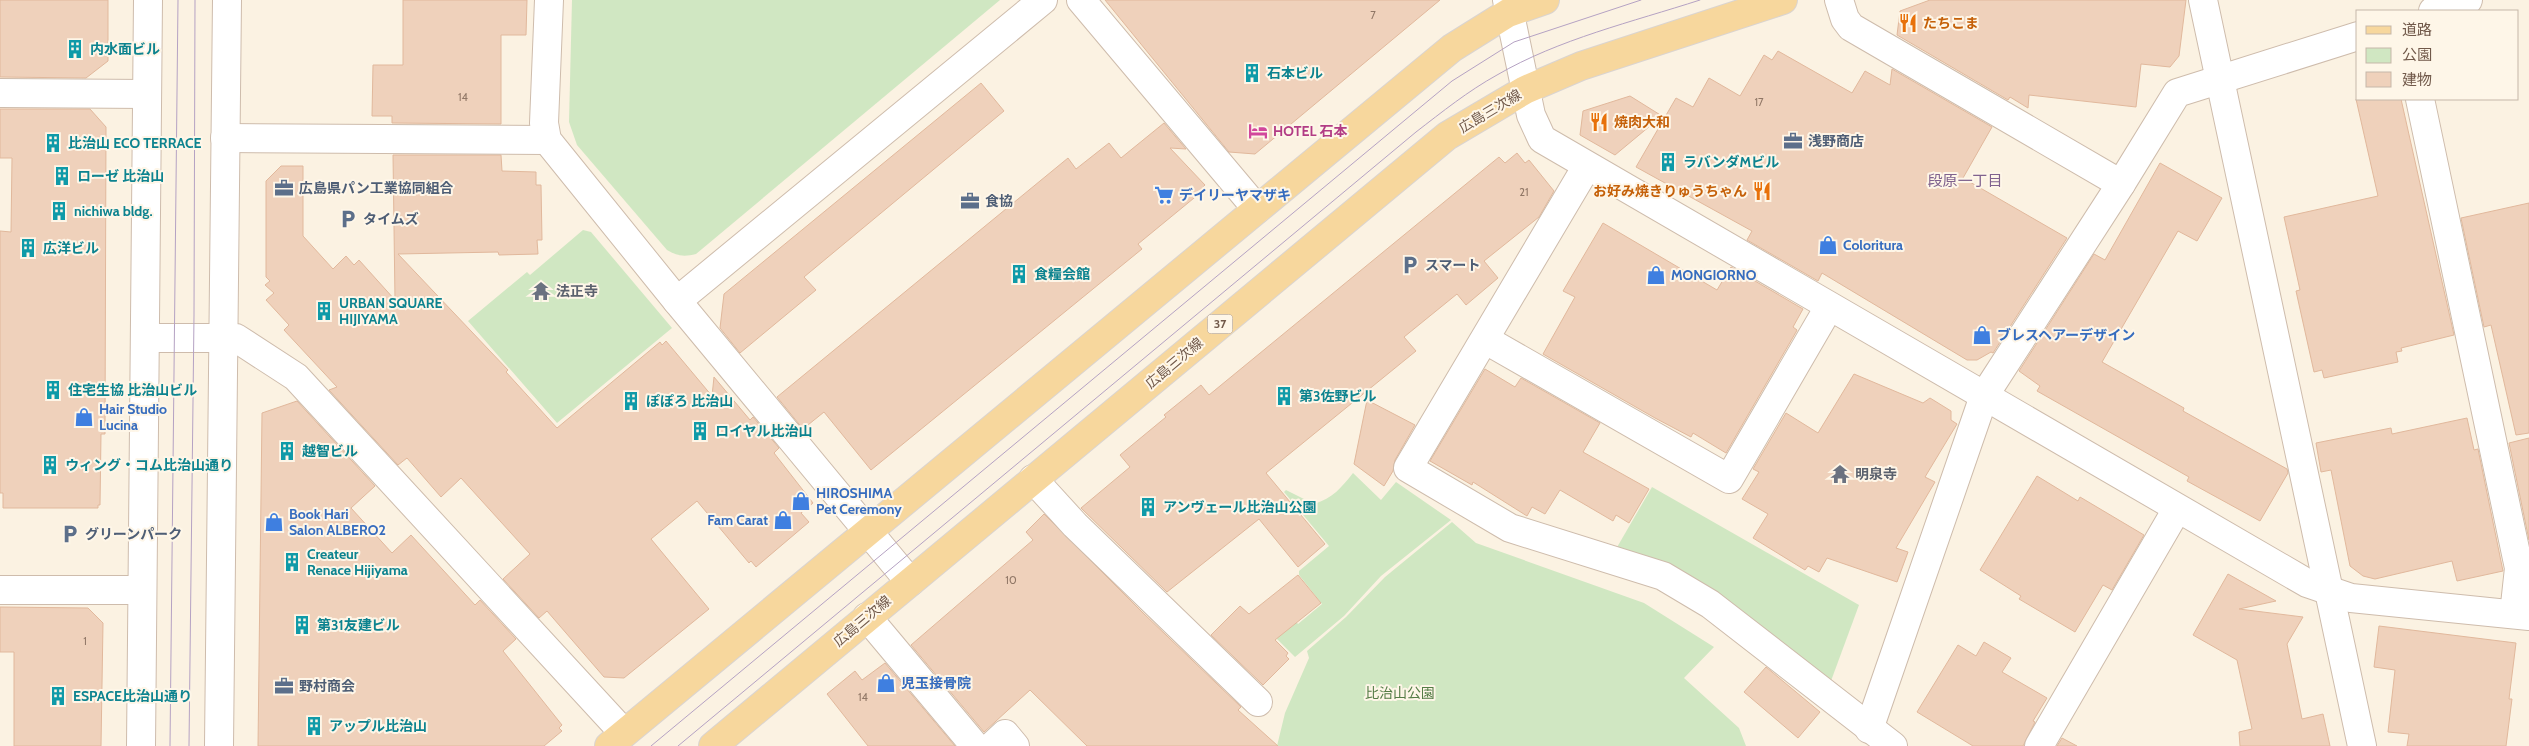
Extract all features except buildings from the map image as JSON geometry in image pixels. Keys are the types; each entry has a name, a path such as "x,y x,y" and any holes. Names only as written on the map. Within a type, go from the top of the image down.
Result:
{"main road":[{"path":"616,740 1452,48 1507,7 1545,0"},
{"name":"広島三次線","path":"713,746 1448,136 1525,90 1581,66 1783,0"}],"street":[{"path":"141,746 148,0"},
{"path":"219,746 227,0"},
{"path":"549,0 544,123 547,140 910,582"},
{"path":"677,300 1043,0"},
{"path":"1081,0 1257,210"},
{"path":"1839,0 1844,19 1851,27 2120,184"},
{"path":"2203,0 2362,746"},
{"path":"2436,10 2468,0"},
{"path":"1507,7 1531,116 1542,139 1587,166 2307,583 2351,598 2522,615 2518,568 2420,100"},
{"path":"1869,729 1984,396 2177,93 2356,37"},
{"path":"0,93 147,94"},
{"path":"225,138 547,140"},
{"path":"1587,166 1486,340 1408,468 1510,528 1662,576 1710,604 1892,746"},
{"path":"1486,340 1729,479 1829,306"},
{"path":"145,338 236,338 296,377 616,740"},
{"path":"1033,480 1075,525 1258,702"},
{"path":"2040,746 2177,509"},
{"path":"0,590 142,590"},
{"path":"867,617 975,746"},
{"path":"992,746 1005,734 1015,746"}],"green space":[{"path":"572,0 1000,0 696,254 684,256 667,250 577,145 569,122"},
{"path":"583,230 591,232 672,328 557,423 468,321 527,272 530,275"},
{"path":"1353,473 1381,500 1396,482 1451,520 1381,576 1344,616 1295,657 1252,614 1274,596 1298,624 1322,604 1299,575 1299,571 1329,546 1284,492 1286,490 1314,504 1336,492"},
{"path":"1652,487 1859,605 1828,689 1616,549"},
{"name":"比治山公園","path":"1452,522 1476,543 1644,603 1714,647 1684,678 1739,728 1746,746 1277,746 1285,713 1309,658 1307,651 1346,617 1385,577"}],"tram line":[{"path":"170,746 178,0"},
{"path":"189,746 194,315 195,0"},
{"path":"651,746 1452,81 1514,42 1641,0"},
{"path":"678,746 1416,132 1455,102 1497,75 1545,51 1596,32 1700,0"}],"place":[{"name":"たちこま","path":"1908,23"},
{"name":"内水面ビル","path":"75,49"},
{"name":"石本ビル","path":"1252,73"},
{"name":"焼肉大和","path":"1599,122"},
{"name":"HOTEL 石本","path":"1258,131"},
{"name":"浅野商店","path":"1793,141"},
{"name":"比治山 ECO TERRACE","path":"53,143"},
{"name":"ラバンダMビル","path":"1668,162"},
{"name":"ローゼ 比治山","path":"62,176"},
{"name":"広島県パン工業協同組合","path":"284,188"},
{"name":"お好み焼きりゅうちゃん","path":"1762,191"},
{"name":"デイリーヤマザキ","path":"1164,195"},
{"name":"食協","path":"970,201"},
{"name":"nichiwa bldg.","path":"59,211"},
{"name":"タイムズ","path":"348,219"},
{"name":"Coloritura","path":"1828,245"},
{"name":"広洋ビル","path":"28,248"},
{"name":"スマート","path":"1410,265"},
{"name":"食糧会館","path":"1019,274"},
{"name":"MONGIORNO","path":"1656,275"},
{"name":"法正寺","path":"541,291"},
{"name":"URBAN SQUARE HIJIYAMA","path":"324,311"},
{"name":"ブレスヘアーデザイン","path":"1982,335"},
{"name":"住宅生協 比治山ビル","path":"53,390"},
{"name":"第3佐野ビル","path":"1284,396"},
{"name":"ぽぽろ 比治山","path":"631,401"},
{"name":"Hair Studio Lucina","path":"84,417"},
{"name":"ロイヤル比治山","path":"700,431"},
{"name":"越智ビル","path":"287,451"},
{"name":"ウィング・コム比治山通り","path":"50,465"},
{"name":"明泉寺","path":"1840,474"},
{"name":"HIROSHIMA Pet Ceremony","path":"801,501"},
{"name":"アンヴェール比治山公園","path":"1148,507"},
{"name":"Fam Carat","path":"783,520"},
{"name":"Book Hari Salon ALBERO2","path":"274,522"},
{"name":"グリーンパーク","path":"70,534"},
{"name":"Createur Renace Hijiyama","path":"292,562"},
{"name":"第31友建ビル","path":"302,625"},
{"name":"児玉接骨院","path":"886,683"},
{"name":"野村商会","path":"284,686"},
{"name":"ESPACE比治山通り","path":"58,696"},
{"name":"アップル比治山","path":"314,726"}],"district":[{"name":"段原一丁目","path":"1965,181"}]}
